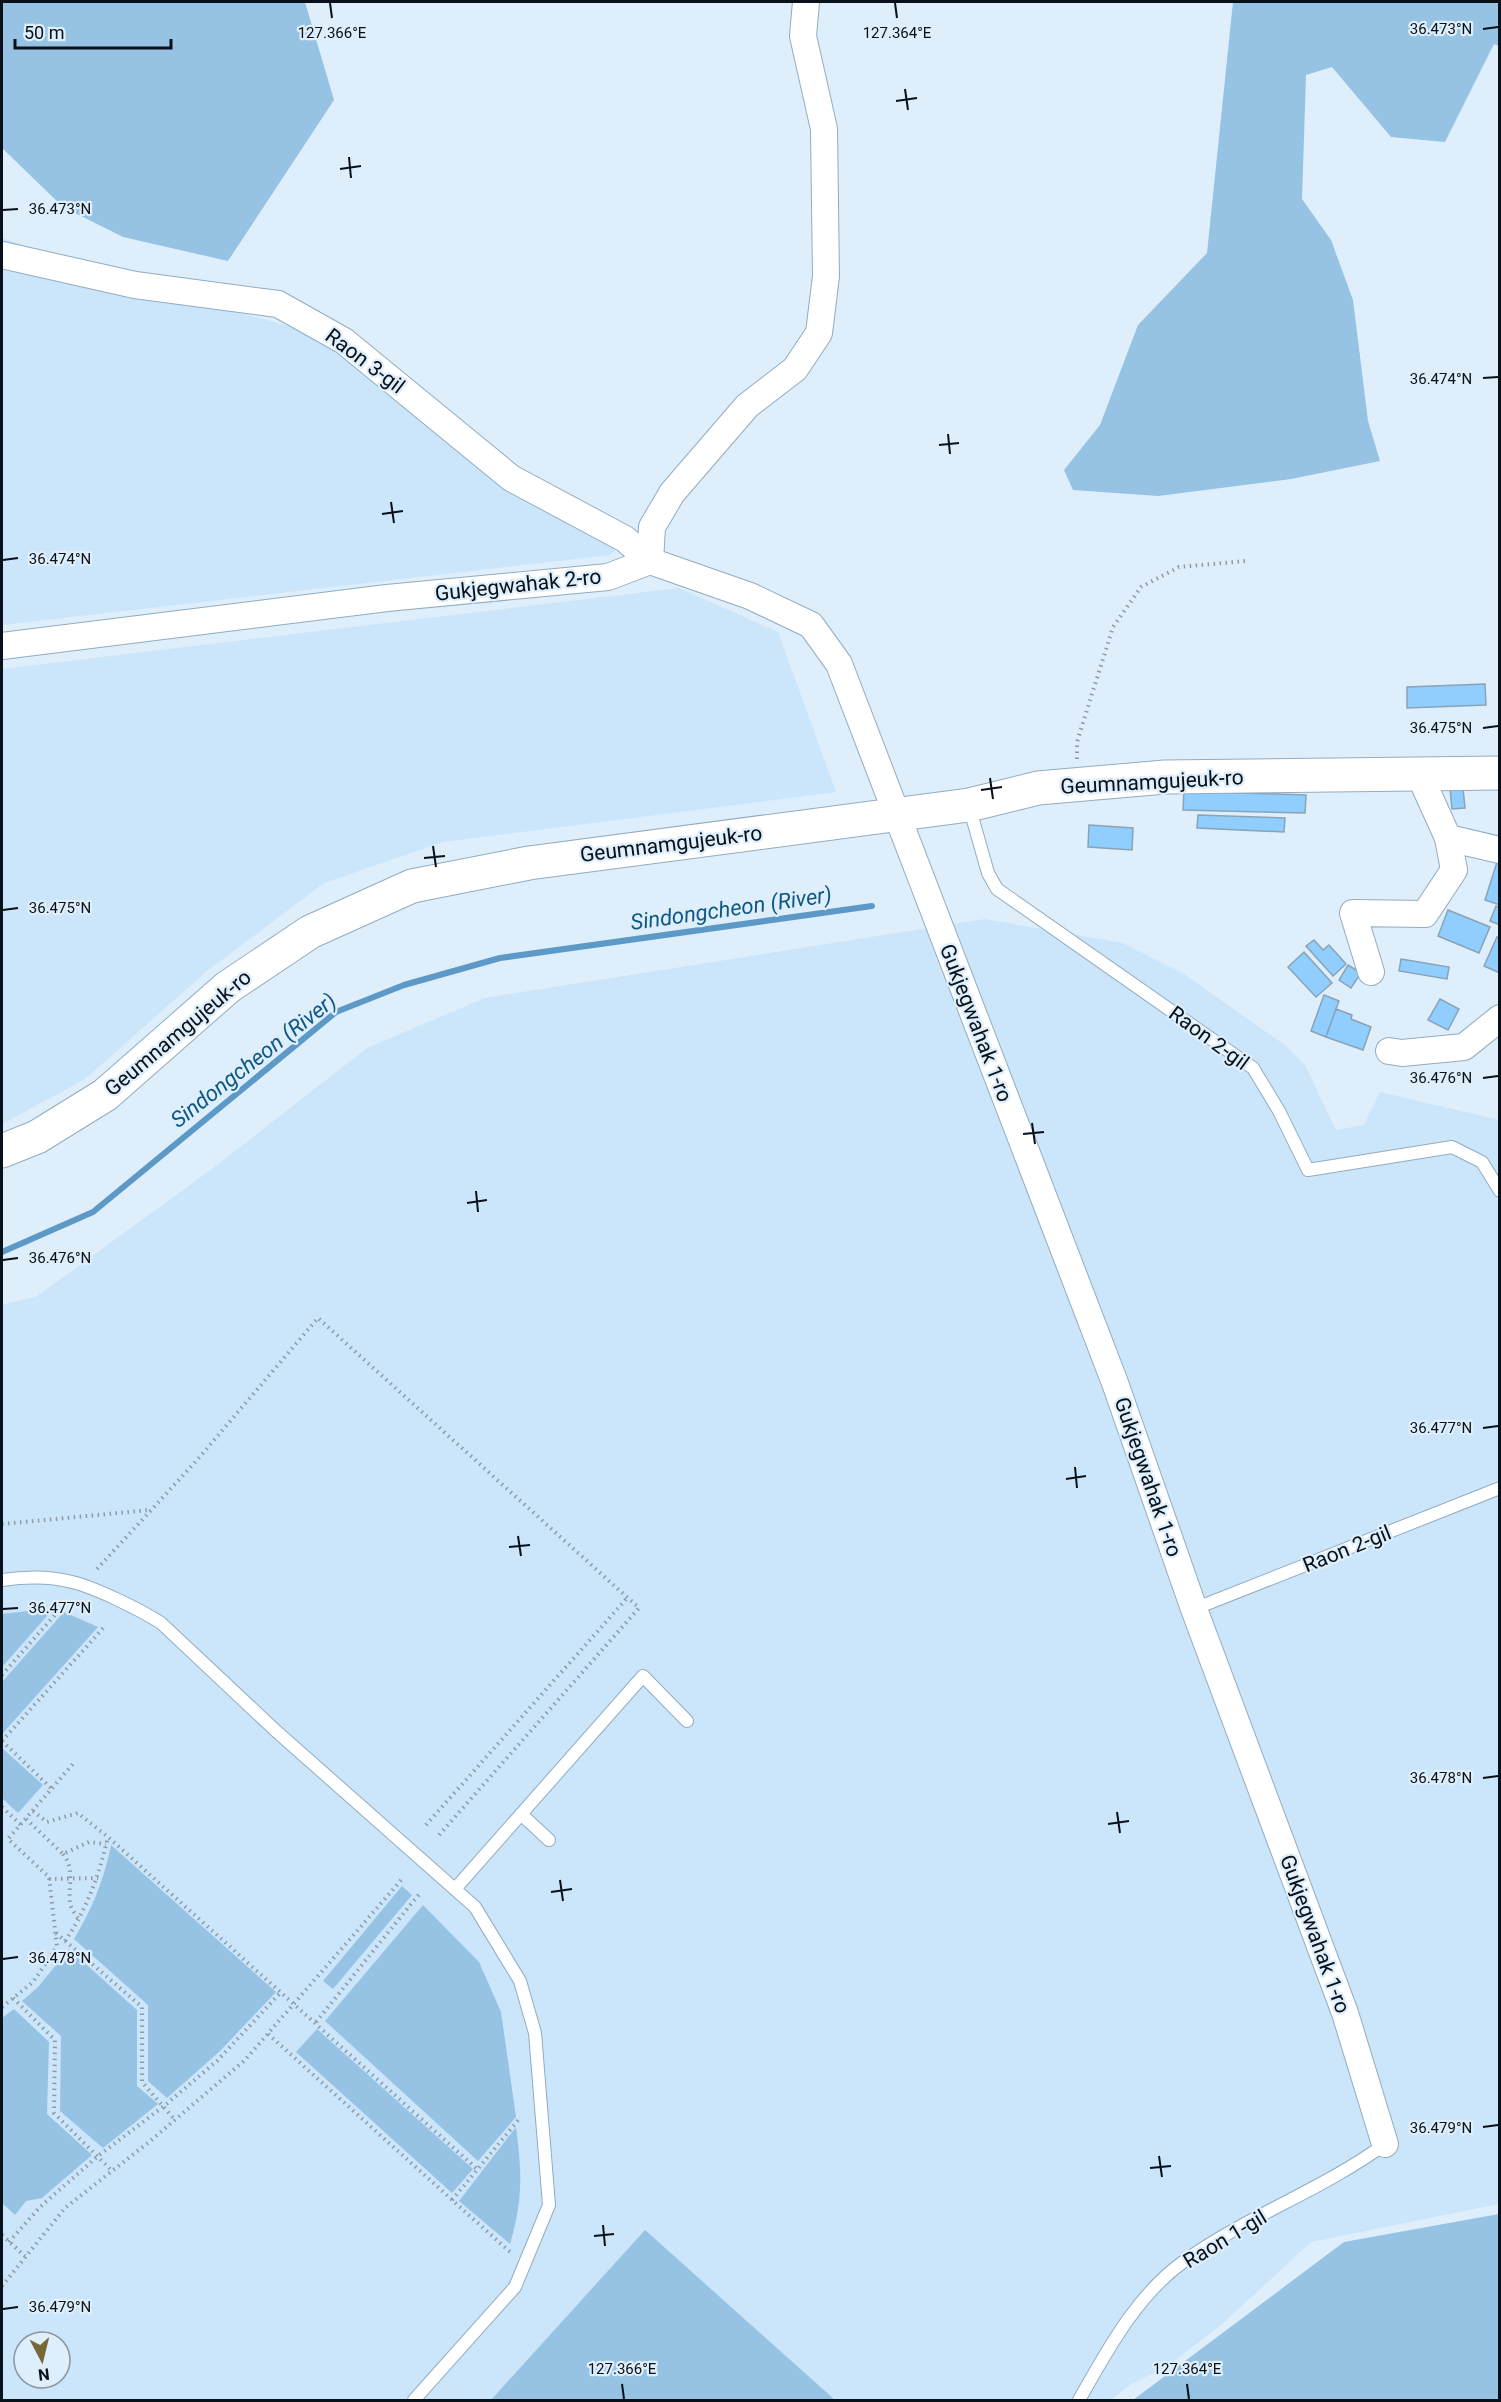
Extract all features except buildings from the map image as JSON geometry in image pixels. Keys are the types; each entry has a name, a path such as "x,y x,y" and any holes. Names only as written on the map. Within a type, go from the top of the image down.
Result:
{"main road":[{"name":"Geumnamgujeuk-ro","path":"2,1151 37,1137 105,1095 228,987 310,932 412,886 551,860 969,805 1038,788 1165,777 1420,776 1500,773"}],"street":[{"path":"806,2 803,36 824,129 826,276 819,333 795,369 747,406 672,493 652,527 650,561 750,596 810,625 839,664 896,816"},
{"name":"Raon 3-gil","path":"2,255 135,285 278,304 344,341 511,477 625,539 650,561"},
{"name":"Gukjegwahak 2-ro","path":"2,646 387,598 608,577 650,561"},
{"path":"1371,972 1353,913 1425,914 1454,870 1448,838 1420,776"},
{"name":"Gukjegwahak 1-ro","path":"896,816 1115,1383 1194,1609 1345,2013 1385,2144"},
{"path":"1448,838 1500,850"},
{"path":"1389,1051 1402,1053 1464,1047 1500,1018"}],"lane":[{"name":"Raon 2-gil","path":"969,805 988,873 997,889 1253,1068 1279,1111 1308,1170 1452,1147 1482,1162 1500,1191"},
{"name":"Raon 2-gil","path":"1194,1609 1500,1488"},
{"path":"2,1580 21,1578 72,1582 147,1614 161,1623 276,1731 475,1906 520,1981 535,2033 549,2205 515,2287 414,2400"},
{"path":"455,1889 643,1676 687,1721"},
{"path":"521,1815 549,1840"},
{"name":"Raon 1-gil","path":"1079,2400 1139,2304 1182,2263 1240,2228 1353,2168 1385,2144"}],"path":[{"path":"1078,784 1077,742 1113,627 1141,587 1179,567 1246,561"},
{"path":"97,1569 318,1317 639,1608 438,1836"},
{"path":"2,1524 151,1510"},
{"path":"426,1825 628,1598"},
{"path":"2,1675 62,1607"},
{"path":"52,1789 2,1741 105,1626"},
{"path":"2,2007 33,1982 57,1947 49,1880 8,1839 73,1764"},
{"path":"2,1807 21,1825"},
{"path":"33,1811 47,1822 78,1813 108,1837 295,2002 477,2169"},
{"path":"26,1819 68,1860 72,1878 70,1904 79,1920"},
{"path":"65,1941 79,1920 98,1878 108,1837"},
{"path":"63,1854 89,1842 106,1844"},
{"path":"49,1880 98,1878"},
{"path":"2,2286 65,2208 175,2120 245,2060 403,1878"},
{"path":"316,2022 420,1893"},
{"path":"55,1933 142,2007 142,2082 175,2120"},
{"path":"9,2242 40,2207 98,2156 164,2106 217,2061 282,1991"},
{"path":"13,1998 55,2040 54,2113 112,2171"},
{"path":"268,2034 510,2252"},
{"path":"452,2200 520,2118"},
{"path":"2,2235 25,2256"}],"shaded area":[{"path":"2,2 305,2 334,100 228,261 123,237 63,207 2,148"},
{"path":"1233,2 1499,2 1499,46 1494,44 1445,142 1391,137 1332,67 1306,75 1302,199 1331,240 1353,300 1368,421 1380,461 1291,479 1158,496 1073,490 1064,470 1100,425 1138,325 1207,253"},
{"path":"2,238 197,301 303,330 617,548 610,555 2,625"},
{"path":"679,588 778,632 836,792 443,842 324,883 207,971 85,1079 2,1124 2,669"},
{"path":"985,919 1123,943 1184,974 1286,1046 1305,1065 1336,1130 1364,1125 1380,1092 1499,1120 1499,2204 1311,2242 1221,2325 1169,2365 1131,2384 1111,2400 2,2400 2,1305 36,1297 216,1166 367,1048 485,998"},
{"path":"54,1608 2,1667 2,1614"},
{"path":"64,1612 98,1627 2,1734 2,1682"},
{"path":"2,1748 43,1785 18,1813 2,1798"},
{"path":"111,1845 276,1992 220,2051 167,2098 148,2081 148,2005 74,1939 97,1894"},
{"path":"402,1886 412,1895 333,1989 323,1981"},
{"path":"423,1905 479,1962 501,2012 516,2117 478,2161 325,2021"},
{"path":"69,1949 137,2010 137,2086 158,2104 103,2148 60,2111 61,2036 22,2001 38,1987"},
{"path":"14,2009 49,2042 47,2114 92,2155 42,2198 26,2201 15,2215 2,2203 2,2018"},
{"path":"317,2029 473,2169 452,2193 296,2052"},
{"path":"516,2127 520,2186 510,2244 459,2201"},
{"path":"1499,2214 1499,2400 1133,2400 1344,2242"},
{"path":"645,2230 835,2400 491,2400"}],"waterway":[{"name":"Sindongcheon (River)","path":"2,1252 93,1212 336,1012 404,985 500,958 872,906"}]}
